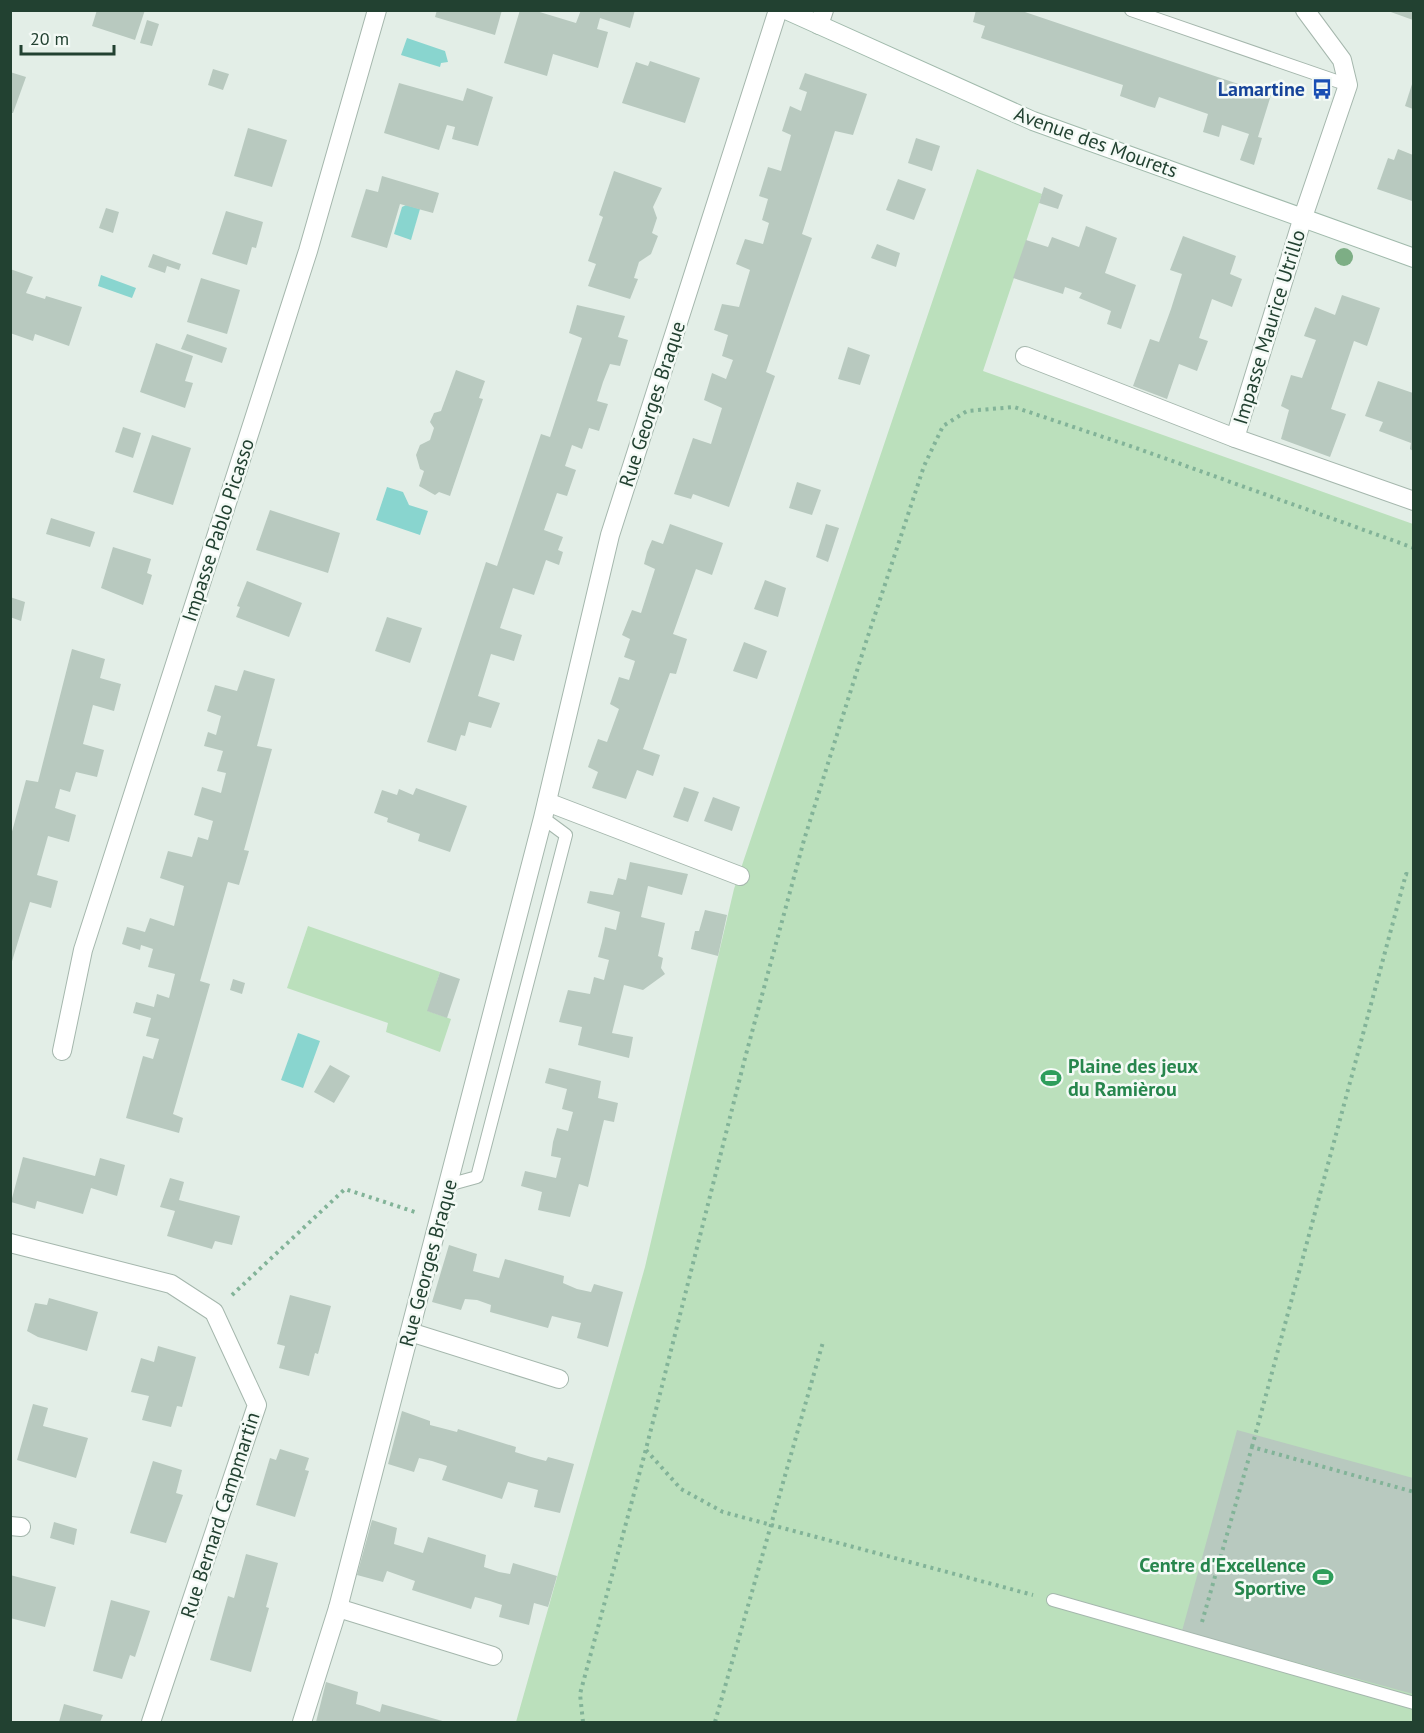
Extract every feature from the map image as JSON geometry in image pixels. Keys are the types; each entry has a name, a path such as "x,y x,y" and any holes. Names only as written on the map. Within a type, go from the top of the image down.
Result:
{"street":[{"name":"Impasse Pablo Picasso","path":"62,1051 83,950 308,251 377,10"},
{"name":"Rue Georges Braque","path":"302,1722 338,1608 410,1332 545,810 610,535 778,10"},
{"name":"Avenue des Mourets","path":"786,10 821,18 1034,121 1413,258"},
{"path":"1305,10 1342,60 1348,86"},
{"name":"Impasse Maurice Utrillo","path":"1235,438 1303,217 1348,86"},
{"name":"Impasse Maurice Utrillo","path":"1025,356 1235,438 1413,501"},
{"path":"545,810 740,876"},
{"path":"10,1243 171,1284 214,1312"},
{"name":"Rue Bernard Campmartin","path":"151,1722 257,1405 214,1312"},
{"path":"410,1332 559,1379"},
{"path":"338,1608 493,1656"}],"lane":[{"path":"1131,10 1348,86"},
{"path":"448,1185 477,1177 566,835 545,810"},
{"path":"1053,1600 1413,1703"}],"path":[{"path":"583,1722 580,1694 646,1449 742,1069 804,840 924,466 943,426 967,411 1014,407 1139,449 1413,548"},
{"path":"1196,1641 1251,1447 1406,874 1413,876"},
{"path":"214,1312 345,1189 439,1220"},
{"path":"715,1722 823,1342"},
{"path":"1251,1447 1413,1492"},
{"path":"646,1449 681,1489 723,1512 1053,1600"}],"green space":[{"name":"Plaine des jeux du Ramièrou","path":"977,169 1042,194 983,371 1413,524 1413,1722 516,1722 645,1267 734,889"},
{"path":"308,926 440,972 428,1011 451,1019 440,1052 386,1032 388,1023 287,988"}],"water":[{"path":"407,38 445,51 448,62 441,63 440,67 401,55"},
{"path":"406,205 420,209 411,240 394,234 402,207"},
{"path":"101,275 136,288 132,298 98,286"},
{"path":"387,487 403,492 409,505 428,511 420,535 376,520"},
{"path":"298,1033 320,1041 303,1088 281,1080"}],"building":[{"path":"97,10 145,10 135,40 92,26"},
{"path":"437,10 502,10 495,35 435,17"},
{"path":"520,10 533,10 576,23 581,10 635,10 630,28 600,18 597,29 608,32 598,68 553,54 547,76 504,63"},
{"path":"976,10 1019,10 1271,95 1258,137 1262,138 1254,165 1240,160 1249,134 1222,125 1219,137 1203,132 1208,114 1159,97 1155,108 1148,106 1120,96 1123,85 981,38 985,26 973,22"},
{"path":"1413,10 1413,20 1388,11"},
{"path":"147,20 159,24 152,46 140,43"},
{"path":"650,61 700,78 685,123 622,103 636,62 648,66"},
{"path":"213,69 229,74 223,90 208,85"},
{"path":"10,72 26,77 13,113 10,113"},
{"path":"805,73 867,94 853,135 835,131 802,234 812,238 766,372 775,376 729,507 693,494 691,499 674,494 693,438 711,444 722,408 704,400 712,373 726,379 733,360 722,356 728,335 714,330 722,304 739,307 750,270 736,264 745,239 763,244 769,223 762,220 768,199 759,196 768,167 781,171 791,135 782,131 790,106 801,111 807,92 799,89"},
{"path":"1413,81 1413,109 1405,106"},
{"path":"399,83 463,101 467,88 493,97 478,146 452,139 455,127 447,125 439,150 384,133"},
{"path":"248,128 287,140 272,187 234,176"},
{"path":"916,138 940,146 932,171 908,163"},
{"path":"1398,149 1413,155 1412,201 1377,189 1388,158 1394,160"},
{"path":"614,171 662,188 653,207 657,218 652,233 658,236 651,254 639,262 634,278 638,279 630,299 588,286 596,264 588,261 603,217 599,215"},
{"path":"382,176 439,193 433,213 400,204 387,248 351,237 366,189 378,192"},
{"path":"898,179 926,189 914,220 886,210"},
{"path":"1044,187 1063,195 1058,209 1039,203"},
{"path":"106,208 119,212 113,233 99,228"},
{"path":"226,211 263,222 256,248 252,247 247,265 212,254"},
{"path":"1086,226 1117,238 1105,273 1136,285 1121,329 1107,324 1111,311 1079,298 1082,293 1065,287 1063,294 1013,278 1026,240 1048,247 1052,237 1079,247"},
{"path":"1183,236 1236,256 1230,274 1242,279 1232,307 1212,299 1199,338 1208,341 1197,371 1179,364 1167,399 1133,386 1150,339 1159,342 1171,309 1182,274 1170,270"},
{"path":"877,244 900,253 896,267 871,258"},
{"path":"153,254 181,264 179,270 167,266 165,273 148,267"},
{"path":"10,269 33,277 26,293 45,299 46,296 82,307 69,346 35,334 33,341 10,333"},
{"path":"201,278 240,290 227,334 187,322"},
{"path":"1342,295 1380,308 1367,346 1354,341 1331,409 1346,414 1330,457 1281,439 1289,410 1281,406 1291,375 1302,378 1316,340 1304,336 1315,307 1335,315"},
{"path":"577,305 625,316 618,337 628,340 620,366 610,364 603,382 597,401 608,404 599,431 589,428 582,449 572,445 565,466 576,470 567,496 557,493 544,530 563,537 558,550 563,552 559,565 546,560 534,595 513,588 500,628 522,635 514,661 491,654 478,696 500,703 491,728 469,722 465,736 461,735 456,751 427,742 486,562 497,566 541,434 550,437 582,338 569,333"},
{"path":"187,334 227,348 222,363 181,349"},
{"path":"156,343 193,356 185,381 193,383 185,408 140,392"},
{"path":"848,347 870,355 860,385 838,379"},
{"path":"456,370 485,381 479,398 483,399 450,496 439,492 435,495 419,486 424,471 420,469 416,455 420,445 430,440 434,428 430,422 434,413 441,411"},
{"path":"1378,381 1413,393 1413,451 1410,449 1411,443 1379,431 1383,422 1365,416"},
{"path":"123,427 141,433 133,458 115,452"},
{"path":"152,435 191,448 173,505 133,492"},
{"path":"797,482 821,490 812,515 789,508"},
{"path":"270,510 340,533 328,573 256,550"},
{"path":"51,518 95,532 90,547 46,534"},
{"path":"670,524 723,543 712,575 696,569 673,634 687,639 676,674 670,673 643,749 660,755 653,776 637,770 626,799 592,788 598,772 588,767 598,739 607,742 619,709 610,704 619,677 629,680 635,661 624,657 630,639 622,635 632,610 641,613 655,569 644,564 647,552 652,540 663,544"},
{"path":"826,524 839,528 828,562 816,557"},
{"path":"113,547 151,559 147,573 152,575 143,605 101,588"},
{"path":"765,580 786,588 778,617 754,609"},
{"path":"247,581 302,603 289,637 236,617 240,607 237,606"},
{"path":"10,597 25,602 21,621 10,617"},
{"path":"387,617 422,628 410,663 375,651"},
{"path":"744,642 767,651 757,679 733,671"},
{"path":"72,649 105,659 100,678 121,684 114,711 93,705 83,744 104,750 97,777 76,772 70,792 60,789 55,808 76,815 69,842 48,836 37,875 58,881 51,908 30,902 10,968 10,839 26,780 38,782"},
{"path":"244,670 275,679 257,746 272,749 244,850 249,851 239,885 228,882 200,981 210,984 173,1114 183,1118 179,1133 126,1118 143,1056 153,1059 159,1039 146,1036 151,1018 133,1013 136,1002 154,1007 157,994 169,998 175,974 148,967 153,949 141,945 140,950 122,944 127,927 145,932 150,918 174,926 184,886 160,878 168,851 192,857 198,837 208,840 213,821 194,815 202,787 221,793 226,773 217,771 223,751 204,746 208,732 216,735 221,716 207,711 215,685 237,691"},
{"path":"684,787 699,792 688,822 673,817"},
{"path":"416,788 467,806 450,852 418,841 420,834 387,822 388,818 374,813 382,790 397,795 399,789 413,795"},
{"path":"713,797 740,807 732,831 704,821"},
{"path":"630,862 688,874 682,895 648,886 641,917 665,923 658,956 663,958 661,968 665,974 643,990 624,985 612,1033 633,1037 629,1058 578,1045 582,1027 559,1022 568,990 590,994 594,977 604,980 609,960 598,957 605,927 616,930 620,912 587,903 590,891 613,895 618,878 626,880"},
{"path":"705,910 727,915 718,956 691,949 695,931 699,931"},
{"path":"440,972 460,979 447,1018 427,1011"},
{"path":"233,979 245,983 242,994 230,990"},
{"path":"330,1065 350,1076 334,1103 314,1092"},
{"path":"549,1068 601,1081 598,1098 618,1103 614,1122 604,1120 588,1187 579,1184 570,1217 538,1210 542,1192 521,1186 525,1171 556,1178 561,1158 551,1156 553,1142 557,1128 568,1131 573,1112 562,1109 567,1089 545,1083"},
{"path":"23,1157 95,1176 100,1158 125,1165 117,1196 91,1188 83,1214 37,1201 35,1209 11,1202"},
{"path":"170,1178 184,1182 179,1200 240,1216 232,1245 215,1241 212,1249 167,1236 175,1211 160,1207"},
{"path":"449,1245 477,1254 473,1271 484,1274 499,1278 505,1259 564,1276 563,1283 577,1289 591,1292 594,1284 623,1292 608,1347 577,1338 581,1323 552,1316 548,1328 490,1312 491,1305 477,1300 465,1299 461,1310 432,1302"},
{"path":"290,1295 331,1306 318,1354 315,1353 309,1376 279,1368 285,1346 277,1344"},
{"path":"49,1298 98,1312 87,1351 38,1337 27,1331 35,1303 47,1305"},
{"path":"158,1346 196,1357 182,1407 177,1406 171,1427 142,1420 149,1396 131,1392 141,1358 154,1362"},
{"path":"33,1404 48,1408 43,1426 88,1438 76,1478 17,1460"},
{"path":"402,1411 430,1421 430,1425 457,1432 458,1429 516,1447 515,1452 531,1457 546,1461 548,1457 574,1464 560,1513 534,1507 538,1490 508,1482 502,1499 442,1480 447,1466 432,1461 419,1458 414,1472 388,1464"},
{"name":"Centre d'Excellence Sportive","path":"1237,1430 1413,1478 1413,1694 1182,1631"},
{"path":"280,1449 309,1458 305,1470 309,1471 295,1517 256,1505 270,1458 276,1460"},
{"path":"153,1461 182,1470 176,1493 183,1495 166,1543 130,1533"},
{"path":"372,1520 397,1528 394,1544 423,1553 428,1537 486,1555 484,1567 499,1572 510,1574 513,1563 557,1576 548,1607 534,1603 529,1625 499,1617 502,1605 475,1597 471,1609 412,1590 415,1581 387,1571 383,1582 357,1575"},
{"path":"54,1522 77,1529 74,1545 50,1538"},
{"path":"246,1554 278,1563 266,1607 269,1608 251,1672 210,1660 228,1596 234,1598"},
{"path":"10,1575 56,1587 45,1627 10,1618"},
{"path":"111,1600 150,1611 135,1657 130,1655 122,1679 93,1671"},
{"path":"326,1682 358,1692 356,1704 380,1712 382,1704 446,1722 316,1722"},
{"path":"64,1704 103,1715 100,1722 59,1722"}],"place":[{"name":"Lamartine","path":"1322,89"},
{"name":"Plaine des jeux du Ramièrou","path":"1051,1078"},
{"name":"Centre d'Excellence Sportive","path":"1323,1577"}]}
